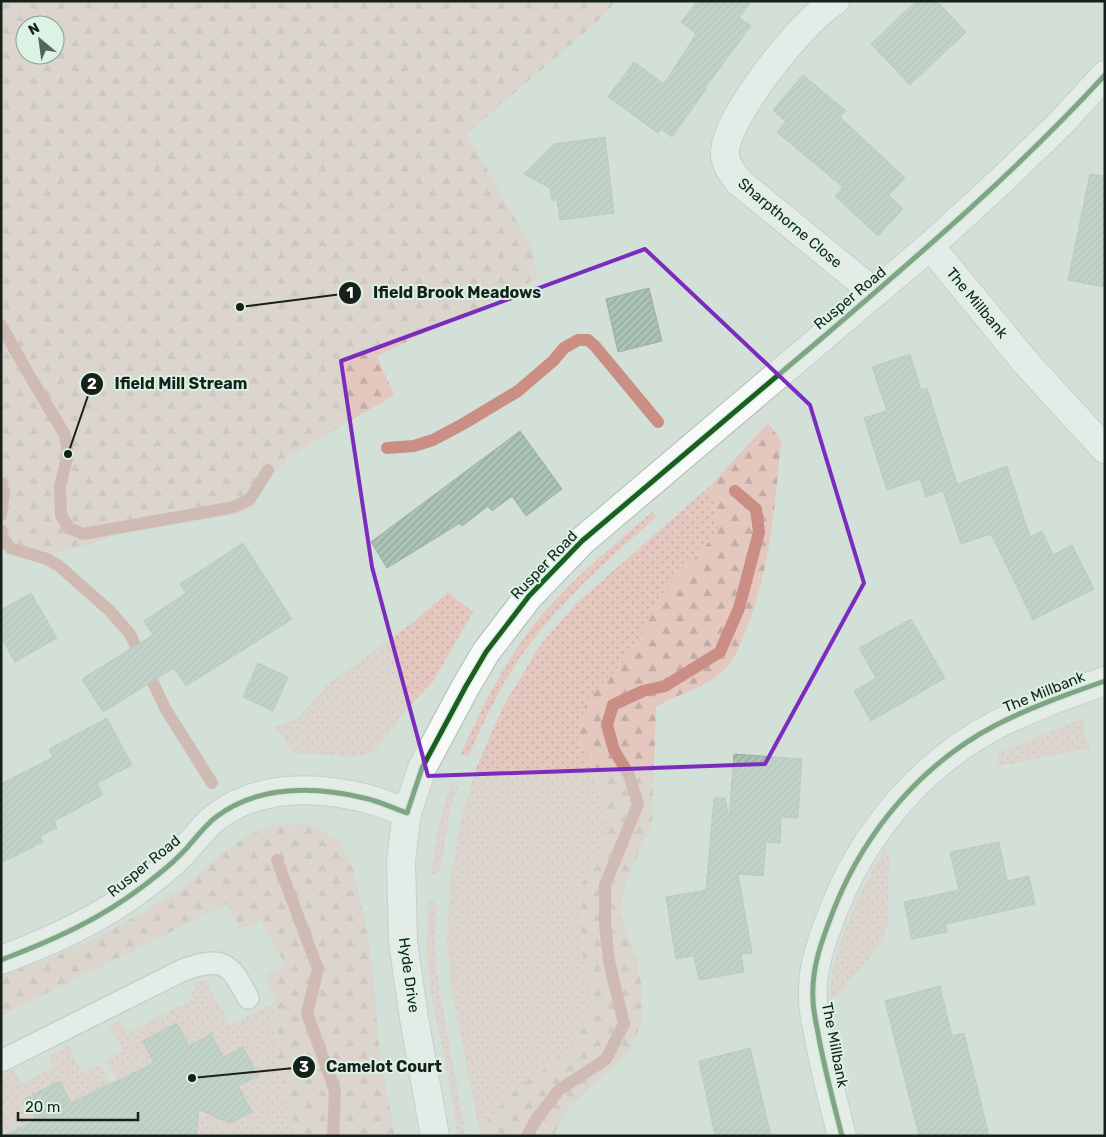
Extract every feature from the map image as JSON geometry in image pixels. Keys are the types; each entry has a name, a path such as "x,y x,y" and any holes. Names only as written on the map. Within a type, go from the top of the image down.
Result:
{"street":[{"name":"Sharpthorne Close","path":"835,1 828,5 784,48 743,107 731,131 725,152 728,168 739,182 875,293"},
{"name":"Rusper Road","path":"1,960 47,943 98,917 141,888 180,855 215,818 247,799 278,792 317,790 365,798 407,812 422,768 466,686 486,652 529,596 582,541 930,246 1061,123 1105,75"},
{"name":"The Millbank","path":"930,246 1028,365 1105,449"},
{"name":"The Millbank","path":"842,1136 822,1053 813,999 815,966 822,938 840,896 866,846 900,799 948,756 996,726 1043,704 1105,681"},
{"name":"Hyde Drive","path":"407,812 401,861 403,942 414,1018 435,1136"}],"lane":[{"path":"1,1061 183,970 200,964 215,963 229,968 237,976 248,998"}],"highlighted area":[{"path":"645,249 810,405 864,583 765,764 428,776 372,567 341,361"}],"green space":[{"path":"1,1 616,1 599,20 467,134 532,248 537,279 377,356 394,395 290,456 268,482 249,510 115,535 95,543 27,560 8,554 1,547"},
{"path":"768,423 781,440 776,490 766,563 753,612 744,635 732,661 719,675 711,681 656,707 652,822 624,889 620,912 636,957 642,988 641,1024 629,1052 569,1107 553,1136 480,1136 479,1131 515,1090 572,1048 594,999 582,952 581,885 610,830 597,782 578,737 586,701 630,655 662,594 719,531 711,485"},
{"path":"711,485 719,531 662,594 630,655 586,701 578,737 597,782 610,830 581,885 582,952 594,999 572,1048 515,1090 479,1131 450,980 447,939 450,883 461,820 477,766 504,705 541,644 577,603"},
{"path":"652,512 656,517 579,588 537,635 507,678 490,709 468,757 461,754 509,660 542,614 572,583"},
{"path":"448,592 473,612 434,680 406,710 388,736 371,753 354,757 292,752 275,726 296,720 331,682 415,621"},
{"path":"1083,718 1083,734 1091,748 999,766 997,754"},
{"path":"451,782 458,787 450,811 440,872 431,875 434,851"},
{"path":"309,824 338,840 353,868 370,945 380,1055 395,1136 299,1136 290,1113 281,1074 272,1016 277,1001 265,975 285,965 261,920 241,930 227,904 1,1016 1,976 88,942 134,917 182,889 216,858 245,837 269,826"},
{"path":"885,848 889,850 888,924 882,941 837,996 829,998 833,968 849,919"},
{"path":"429,900 437,905 435,946 439,986 466,1136 458,1136 445,1060 430,990 427,948"},
{"path":"198,980 206,981 230,1025 278,1001 272,1016 281,1074 290,1113 299,1136 196,1136 198,1118 207,1113 230,1123 252,1112 238,1086 258,1076 223,1057 211,1034 189,1046 177,1023 143,1041 154,1063 129,1075 141,1099 120,1084 106,1060 123,1051 109,1025 120,1021 128,1033 193,999 191,995"},
{"path":"68,1046 82,1073 100,1064 112,1088 71,1103 60,1081 25,1099 36,1120 15,1136 1,1136 1,1076 14,1069 22,1084 54,1066 50,1059 51,1055"}],"building":[{"path":"697,1 752,1 739,18 751,26 705,88 672,137 661,129 658,133 608,97 634,62 664,84 696,34 681,22"},
{"path":"916,1 937,1 966,32 910,85 871,44"},
{"path":"803,75 846,111 840,117 905,178 889,195 903,209 878,236 835,196 843,187 777,132 786,122 773,110"},
{"path":"605,137 614,213 560,220 557,200 552,200 550,188 524,174 554,144"},
{"path":"1090,174 1105,176 1105,287 1068,280"},
{"path":"649,288 662,341 618,352 606,299"},
{"path":"910,354 921,390 927,388 957,484 1007,466 1030,537 1042,531 1053,555 1072,545 1094,589 1033,620 991,534 961,544 943,491 926,497 920,479 887,490 864,418 887,411 872,367"},
{"path":"520,431 562,489 526,516 512,496 492,511 488,506 462,526 460,523 387,568 371,542"},
{"path":"243,543 292,619 186,686 174,668 103,712 82,679 153,635 144,621 186,593 180,584"},
{"path":"31,593 57,638 15,662 1,637 1,610"},
{"path":"911,619 945,678 871,721 854,691 876,678 859,648"},
{"path":"258,663 288,677 273,711 243,697"},
{"path":"107,718 132,765 97,783 103,795 54,821 57,828 40,836 43,842 1,863 1,784 53,757 49,749"},
{"path":"734,754 802,759 798,818 781,817 780,843 766,842 763,876 738,874 752,953 741,954 744,972 699,980 694,956 676,959 666,897 706,890 714,798 725,798 729,819"},
{"path":"999,842 1007,881 1029,876 1035,904 946,924 947,932 912,939 904,902 959,890 950,852"},
{"path":"940,986 952,1036 964,1033 989,1136 919,1136 885,1001"},
{"path":"177,1023 189,1046 211,1034 223,1057 243,1047 258,1076 238,1086 252,1112 230,1123 199,1110 196,1136 4,1136 36,1120 25,1099 60,1081 71,1103 154,1063 143,1041"},
{"path":"750,1048 771,1136 715,1136 699,1061"}],"waterway":[{"path":"1,325 65,435 68,454 60,486 61,515 69,528 83,534 234,507 250,499 268,470"},
{"path":"387,448 414,446 433,440 463,424 518,391 553,361 564,348 578,340 588,340 595,346 658,422"},
{"path":"1,483 4,493 1,515"},
{"path":"527,1136 537,1118 559,1090 606,1059 624,1024 609,961 605,925 605,885 638,804 629,775 614,750 607,725 613,705 643,691 665,686 720,652 739,608 759,532 756,509 735,491"},
{"path":"1,530 2,536 10,548 47,559 59,566 110,611 130,634 165,708 212,783"},
{"path":"277,860 318,969 307,1013 335,1091 333,1136"}],"cycle path":[{"path":"1,960 74,929 109,910 173,862 216,817 250,799 287,791 326,791 370,799 407,813 422,768 466,686 486,652 529,596 582,541 822,338 967,211 1037,145 1105,75"},
{"path":"842,1136 820,1046 813,986 816,962 827,927 849,876 864,850 881,824 921,779 945,758 969,741 1023,712 1105,681"}],"place":[{"name":"Ifield Brook Meadows","path":"240,307"},
{"name":"Ifield Mill Stream","path":"68,454"},
{"name":"Camelot Court","path":"192,1078"}]}
